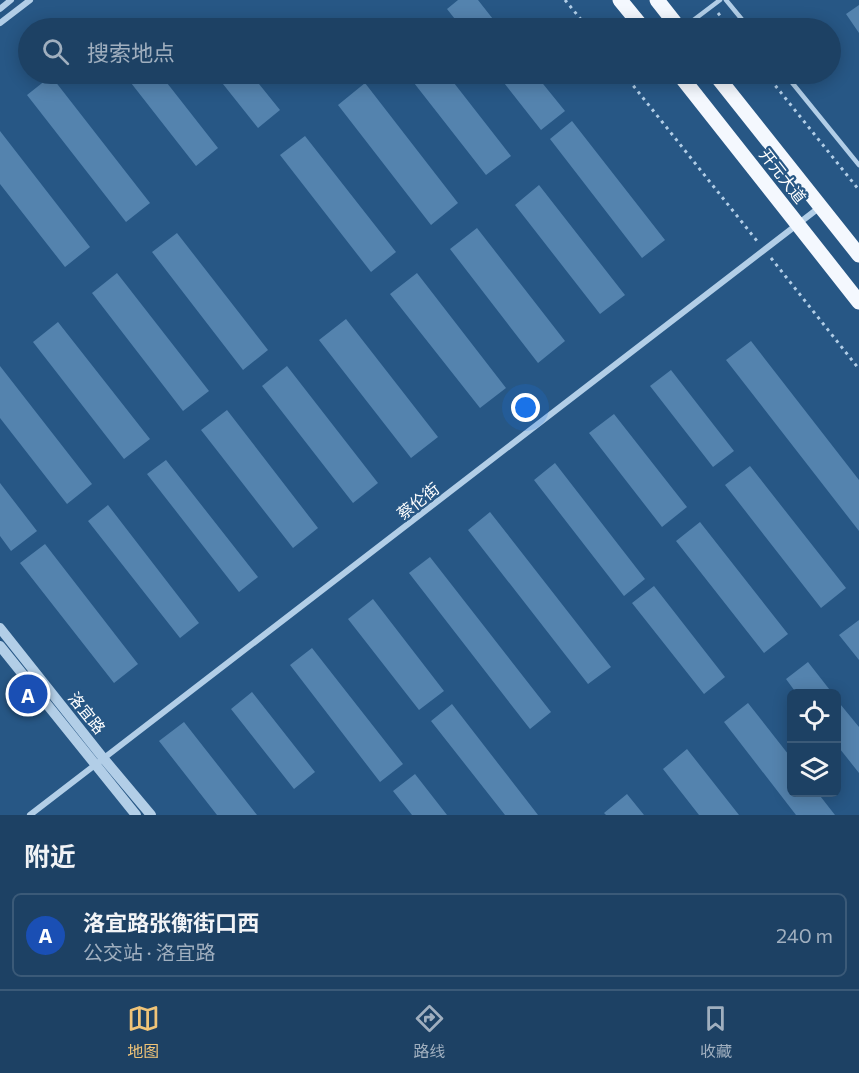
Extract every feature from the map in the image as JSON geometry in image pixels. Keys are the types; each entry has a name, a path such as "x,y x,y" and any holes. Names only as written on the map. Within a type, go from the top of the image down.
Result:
{"main road":[{"path":"620,0 635,18"},
{"path":"657,0 672,18"},
{"name":"开元大道","path":"687,84 859,302"},
{"name":"开元大道","path":"723,84 859,255"}],"street":[{"path":"0,9 12,0"},
{"path":"0,23 30,0"},
{"name":"蔡伦街","path":"30,815 821,207"},
{"name":"洛宜路","path":"0,628 100,762 136,815"},
{"name":"洛宜路","path":"0,646 100,762 151,815"}],"lane":[{"path":"695,18 720,0"},
{"path":"726,0 741,18"},
{"path":"793,84 859,165"}],"path":[{"path":"566,0 580,18"},
{"path":"632,84 859,369"},
{"path":"774,84 859,190"}],"building":[{"path":"458,0 478,0 492,18 454,18 447,9"},
{"path":"859,5 859,33 846,14"},
{"path":"41,84 57,84 150,203 126,222 27,95"},
{"path":"132,84 168,84 218,148 196,166"},
{"path":"223,84 259,84 280,110 258,128"},
{"path":"366,84 458,203 431,225 338,105"},
{"path":"415,84 455,84 511,156 486,175"},
{"path":"505,84 543,84 565,111 541,130"},
{"path":"572,121 665,240 642,258 550,139"},
{"path":"0,131 90,247 65,267 0,184"},
{"path":"305,136 396,252 371,272 280,155"},
{"path":"539,185 625,295 600,314 515,205"},
{"path":"477,228 565,341 538,363 450,249"},
{"path":"177,233 268,350 243,370 152,252"},
{"path":"117,273 209,391 183,411 92,293"},
{"path":"417,273 506,388 480,408 390,294"},
{"path":"346,319 438,437 411,458 319,340"},
{"path":"58,322 150,439 124,459 33,342"},
{"path":"751,341 859,480 859,531 726,360"},
{"path":"0,366 92,484 67,504 0,418"},
{"path":"287,366 378,483 353,503 262,386"},
{"path":"671,370 734,451 713,467 650,386"},
{"path":"227,410 318,528 293,548 201,430"},
{"path":"614,414 687,507 662,527 589,433"},
{"path":"166,460 258,577 239,592 147,474"},
{"path":"555,463 645,579 624,596 534,480"},
{"path":"750,466 846,588 821,608 725,485"},
{"path":"0,483 37,531 11,551 0,536"},
{"path":"108,505 199,623 180,638 88,521"},
{"path":"490,512 611,667 588,684 468,530"},
{"path":"700,522 788,634 764,653 676,541"},
{"path":"45,544 138,664 114,683 20,563"},
{"path":"430,557 551,712 530,729 409,573"},
{"path":"654,586 725,677 704,694 632,603"},
{"path":"373,599 444,691 419,710 348,619"},
{"path":"859,620 859,660 839,635"},
{"path":"312,648 403,764 380,782 290,665"},
{"path":"808,662 829,689 793,689 786,679"},
{"path":"252,692 315,772 294,789 231,709"},
{"path":"748,703 787,753 787,797 821,797 835,815 796,815 724,722"},
{"path":"452,704 538,815 505,815 431,721"},
{"path":"841,705 859,727 859,773 841,750"},
{"path":"184,722 257,815 217,815 159,741"},
{"path":"687,749 739,815 699,815 663,769"},
{"path":"415,774 447,815 412,815 393,791"},
{"path":"627,794 644,815 606,815 604,813"}],"place":[{"name":"洛宜路张衡街口西","path":"28,694"}]}
